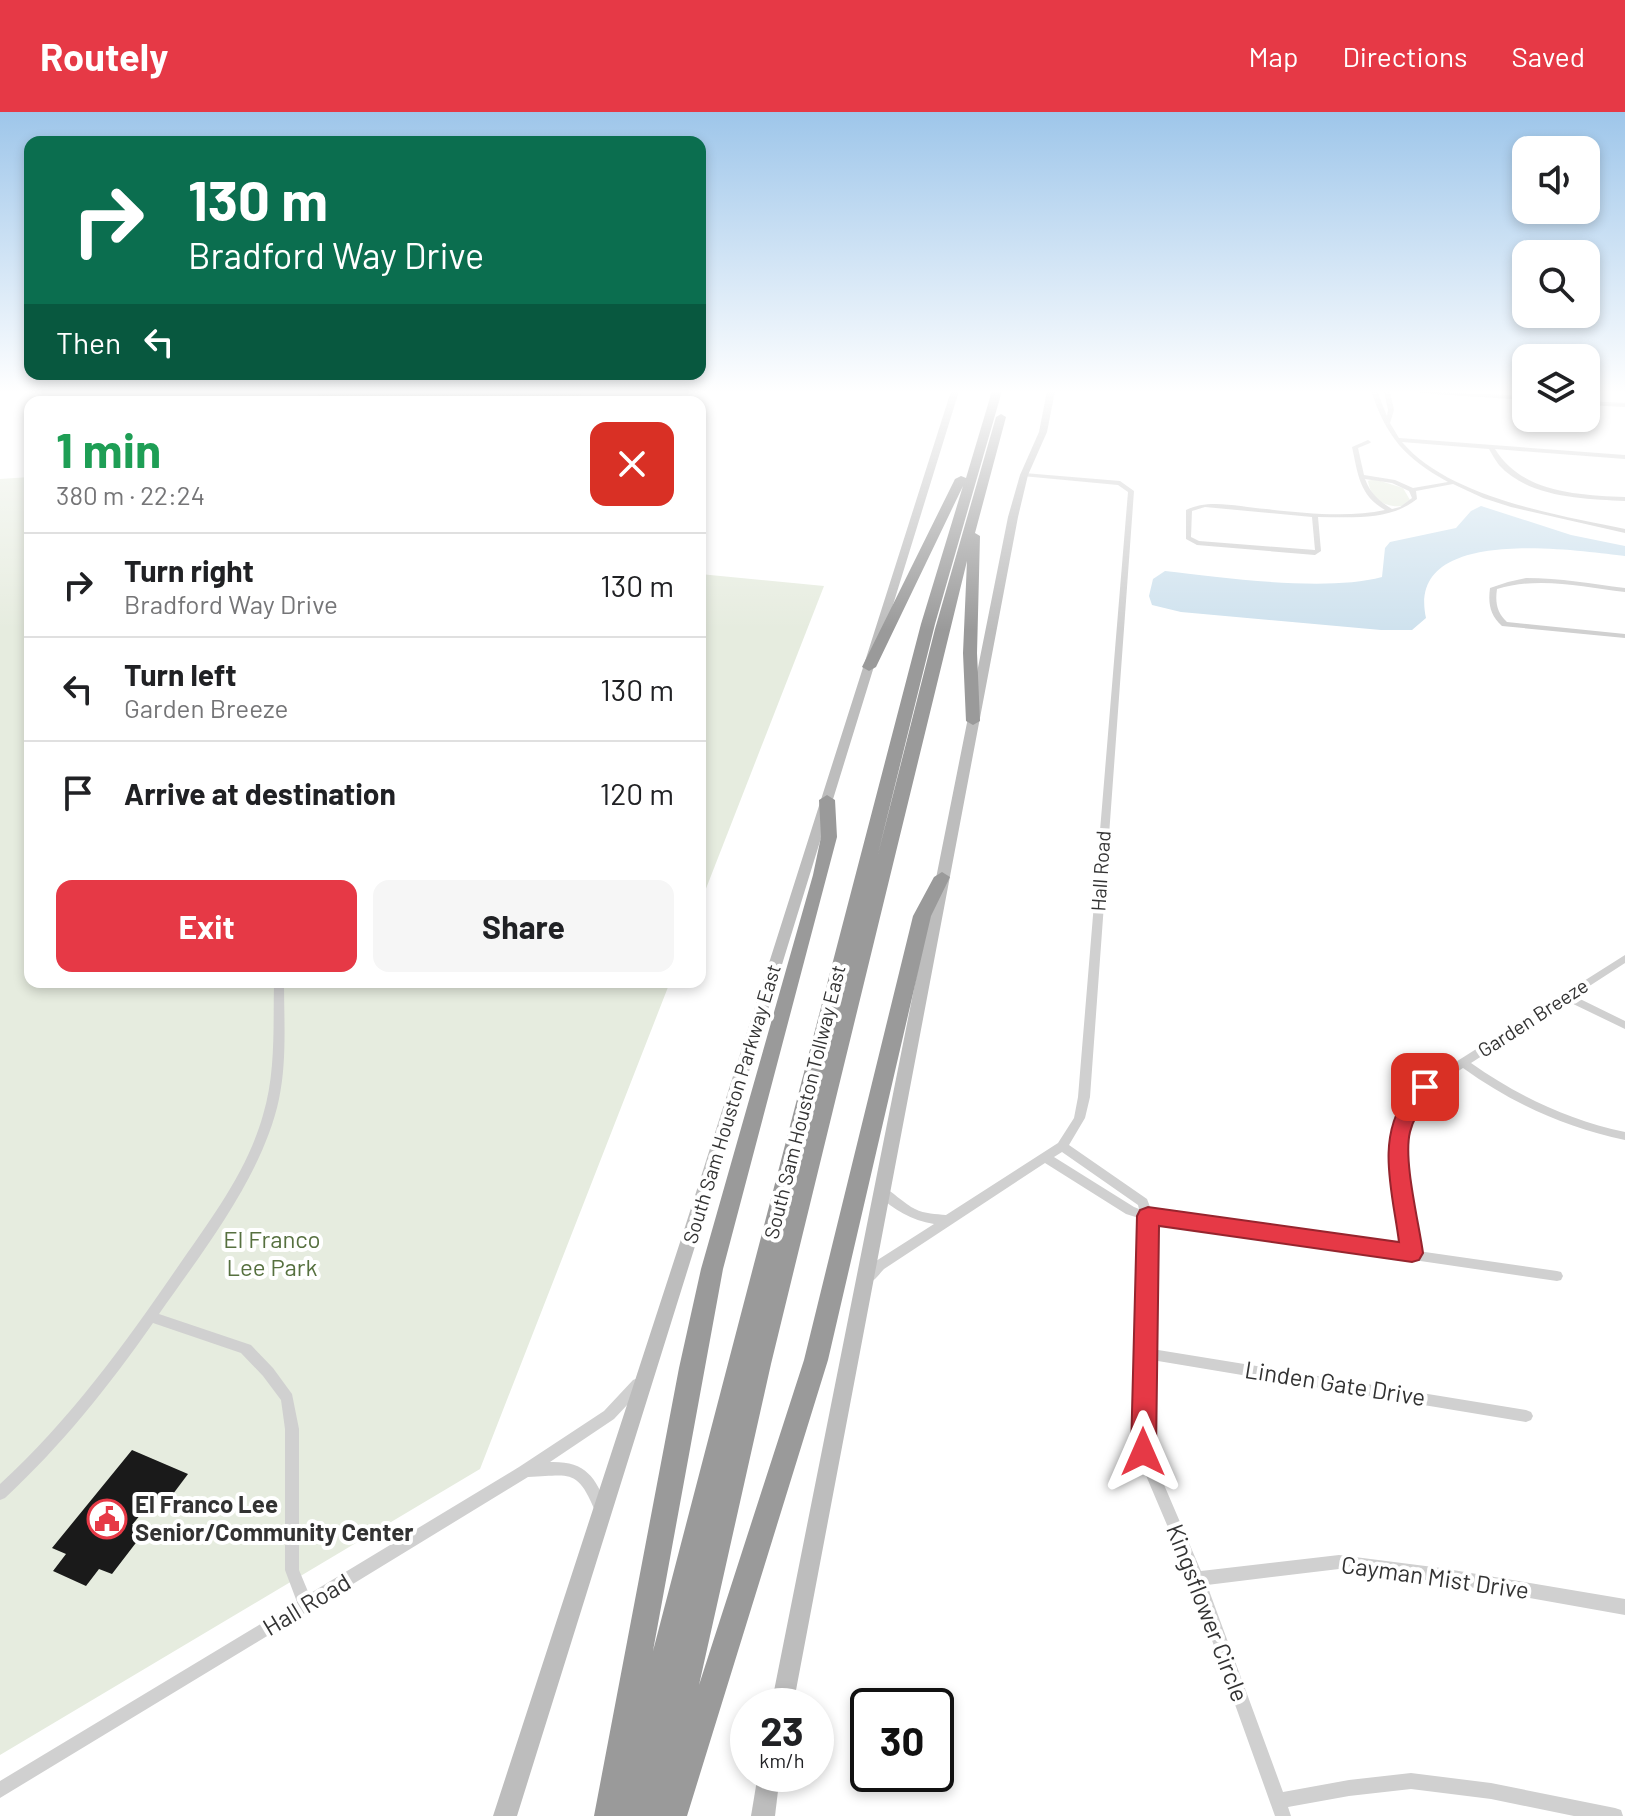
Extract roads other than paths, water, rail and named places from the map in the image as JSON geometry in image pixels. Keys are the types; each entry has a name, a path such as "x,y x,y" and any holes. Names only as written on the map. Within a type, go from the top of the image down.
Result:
{"highway":[{"path":"869,667 966,471"},
{"name":"South Sam Houston Tollway East","path":"625,1816 851,919 928,624 972,471"},
{"name":"South Sam Houston Tollway East","path":"655,1816 759,1364 986,471"},
{"path":"973,721 970,653 974,511"},
{"path":"609,1816 712,1269 821,875 829,837 827,800"},
{"path":"672,1816 816,1360 922,916 942,877"}],"main road":[{"name":"South Sam Houston Parkway East","path":"505,1816 930,471"},
{"path":"785,1688 942,877 1026,471"},
{"path":"763,1816 766,1792"}],"street":[{"path":"1360,471 1367,494 1391,511"},
{"path":"1436,471 1455,482 1530,509 1625,530"},
{"path":"1510,471 1527,481 1575,495 1616,499 1624,503"},
{"name":"Hall Road","path":"863,1282 880,1265 1062,1146 1079,1118 1084,1097 1131,491 1120,483 1024,475"},
{"path":"1362,477 1393,481 1412,490 1455,482"},
{"path":"1315,514 1318,551 1310,554 1197,543 1188,538 1190,507 1205,505 1315,514 1373,515 1413,503 1412,490"},
{"path":"1625,590 1553,581 1511,581 1494,588 1492,597 1493,609 1505,624 1625,636"},
{"name":"Garden Breeze","path":"1412,1253 1399,1157 1399,1133 1410,1108 1425,1087 1625,958"},
{"path":"0,1493 34,1461 90,1397 150,1316 238,1186 259,1145 278,1080 279,988"},
{"path":"1568,997 1625,1025"},
{"path":"1464,1063 1537,1109 1591,1130 1625,1136"},
{"path":"1062,1146 1143,1202 1148,1216"},
{"path":"1045,1157 1130,1211 1148,1216 1557,1276"},
{"path":"881,1191 915,1217 948,1220"},
{"name":"Kingsflower Circle","path":"1148,1216 1143,1452 1197,1579 1280,1809"},
{"path":"150,1316 246,1349 287,1398 292,1429 292,1570 306,1606"},
{"name":"Linden Gate Drive","path":"1143,1353 1526,1416"},
{"path":"524,1472 609,1415 636,1388 649,1365"},
{"name":"Hall Road","path":"0,1790 524,1472 561,1466 580,1473 594,1487 602,1512"},
{"name":"Cayman Mist Drive","path":"1197,1579 1339,1562 1441,1575 1625,1607"},
{"path":"1280,1809 1349,1788 1411,1781 1491,1791 1615,1816"}],"water":[{"path":"1481,506 1571,535 1625,546 1625,556 1534,548 1466,555 1441,568 1426,588 1426,618 1412,630 1381,630 1181,612 1152,605 1149,596 1153,579 1165,571 1305,584 1382,577 1385,548 1390,542 1456,528 1471,511"}],"place":[{"name":"El Franco Lee Senior/Community Center","path":"107,1519"}],"park label":[{"name":"El Franco Lee Park","path":"272,1254"}]}
